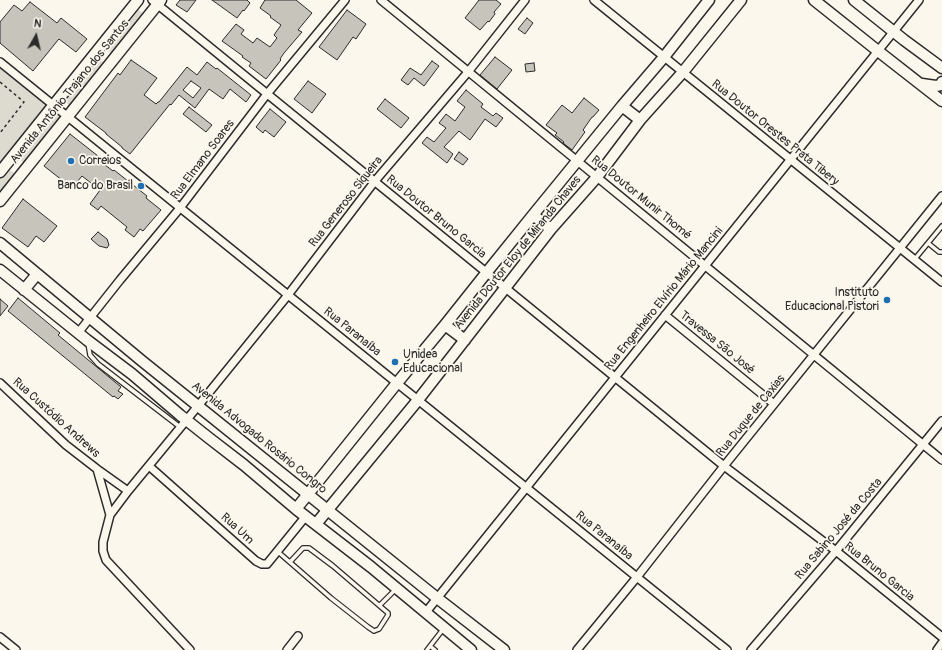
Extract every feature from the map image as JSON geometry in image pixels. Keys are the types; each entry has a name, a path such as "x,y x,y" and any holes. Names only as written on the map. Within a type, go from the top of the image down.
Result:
{"main road":[{"name":"Avenida Antônio Trajano dos Santos","path":"0,172 138,0"},
{"name":"Avenida Doutor Eloy de Miranda Chaves","path":"296,508 709,0"},
{"name":"Avenida Doutor Eloy de Miranda Chaves","path":"316,524 418,400 551,229 596,177 640,120 683,72 740,0"},
{"path":"854,0 942,68"},
{"name":"Avenida Antônio Trajano dos Santos","path":"0,201 157,2"},
{"path":"821,2 878,51 942,101"},
{"path":"98,50 111,62"},
{"path":"920,84 936,86 941,85 942,82"},
{"path":"622,106 640,120"},
{"path":"11,158 25,170"},
{"path":"533,215 551,229"},
{"name":"Avenida Advogado Rosário Congro","path":"0,243 142,361 504,650"},
{"path":"0,270 78,333 132,374 180,415 184,424 209,438 244,465 397,588 471,650"},
{"path":"24,290 37,274"},
{"path":"445,325 465,340"},
{"path":"132,374 142,361"},
{"path":"244,465 256,452"},
{"path":"371,567 382,554"}],"street":[{"name":"Rua Elmano Soares","path":"78,333 180,208 267,94 344,0"},
{"name":"Rua Doutor Munir Thomé","path":"381,0 942,460"},
{"name":"Rua Generoso Siqueira","path":"110,515 288,295 375,182 468,72 525,0"},
{"name":"Rua Doutor Orestes Prata Tibery","path":"594,0 942,282"},
{"name":"Rua Engenheiro Elvírio Mário Mancini","path":"426,612 919,0"},
{"name":"Rua Doutor Bruno Garcia","path":"157,2 267,94 724,466"},
{"name":"Rua Paranaíba","path":"0,62 727,650"},
{"name":"Rua Duque de Caxias","path":"577,650 942,196"},
{"name":"Travessa São José","path":"665,315 774,404"},
{"name":"Rua Custódio Andrews","path":"0,383 66,445 128,491"},
{"name":"Rua Sabino José da Costa","path":"751,650 836,551 942,421"},
{"name":"Rua Um","path":"149,466 256,561 262,564 267,564 306,516"},
{"name":"Rua Bruno Garcia","path":"724,466 836,551 942,637"},
{"name":"Rua Custódio Andrews","path":"97,469 101,488 110,515"},
{"path":"110,515 103,542 103,551 106,560 190,650"},
{"path":"287,650 298,636"},
{"path":"0,637 7,647 16,650"},
{"path":"937,650 942,643"}],"lane":[{"path":"914,260 942,226"},
{"path":"928,243 939,252 942,252"},
{"path":"87,340 90,355 98,364 184,424"},
{"path":"277,551 331,598 374,631 379,629 388,615 388,613 380,605 309,548 303,548 290,562"},
{"path":"380,605 397,588"},
{"path":"427,650 445,628"},
{"path":"430,646 435,650"}],"path":[{"path":"0,82 24,102 0,133"}],"shaded area":[{"path":"135,7 144,14 112,54 103,47"},
{"path":"97,57 105,64 70,106 62,100"},
{"path":"0,64 53,108 0,172"},
{"path":"53,112 61,118 25,164 17,157"},
{"path":"7,168 17,175 0,197 0,177"}],"building":[{"path":"180,0 196,0 187,12 176,5"},
{"path":"212,0 247,0 250,3 237,18"},
{"path":"265,0 296,0 312,13 298,30 302,32 284,53 280,59 281,60 266,79 249,66 251,63 242,57 243,56 222,41 236,24 244,30 241,34 253,43 257,38 270,47 277,38 274,35 281,25 260,8"},
{"path":"479,0 496,0 501,4 494,12 495,14 489,22 488,21 480,30 465,18"},
{"path":"30,2 57,23 61,18 87,39 76,52 59,39 33,71 0,43 0,22 14,5 22,11"},
{"path":"347,10 366,24 356,39 353,37 337,60 319,47"},
{"path":"527,18 533,23 525,34 518,29"},
{"path":"495,57 512,70 497,89 480,75"},
{"path":"131,60 157,78 144,95 156,104 187,67 197,75 207,62 216,69 217,68 251,95 246,102 230,89 223,99 209,89 195,108 179,95 130,154 85,117 118,73 120,75","holes":["191,81 201,88 193,98 183,90"]},
{"path":"432,61 439,66 424,86 414,78 408,85 401,80 410,68 421,75"},
{"path":"534,63 535,71 526,72 525,64"},
{"path":"308,81 326,94 312,113 294,99"},
{"path":"466,90 483,104 481,107 493,116 496,113 503,118 496,127 485,119 470,140 459,131 444,147 453,154 447,163 422,143 427,137 434,142 446,128 439,123 446,114 455,121 465,107 457,101"},
{"path":"584,98 599,110 583,130 585,132 572,150 555,135 557,133 546,125 562,105 572,113"},
{"path":"385,99 409,118 401,128 377,109"},
{"path":"189,107 212,125 206,132 183,114"},
{"path":"270,109 286,122 274,137 265,130 263,133 256,127"},
{"path":"70,134 98,156 96,158 147,196 146,198 161,210 143,231 140,229 134,237 125,230 127,227 101,206 98,210 90,204 100,190 82,176 72,188 44,166"},
{"path":"459,152 468,159 463,165 454,159"},
{"path":"23,199 57,226 44,242 36,236 28,247 2,228"},
{"path":"98,232 107,239 109,245 107,248 99,246 91,239"},
{"path":"18,298 60,333 58,335 121,387 118,391 123,394 118,399 114,396 113,397 8,311"},
{"path":"0,299 8,306 0,316"}],"place":[{"name":"Correios","path":"71,161"},
{"name":"Banco do Brasil","path":"141,186"},
{"name":"Instituto Educacional Pistori","path":"887,300"},
{"name":"Unidea Educacional","path":"395,362"}]}
